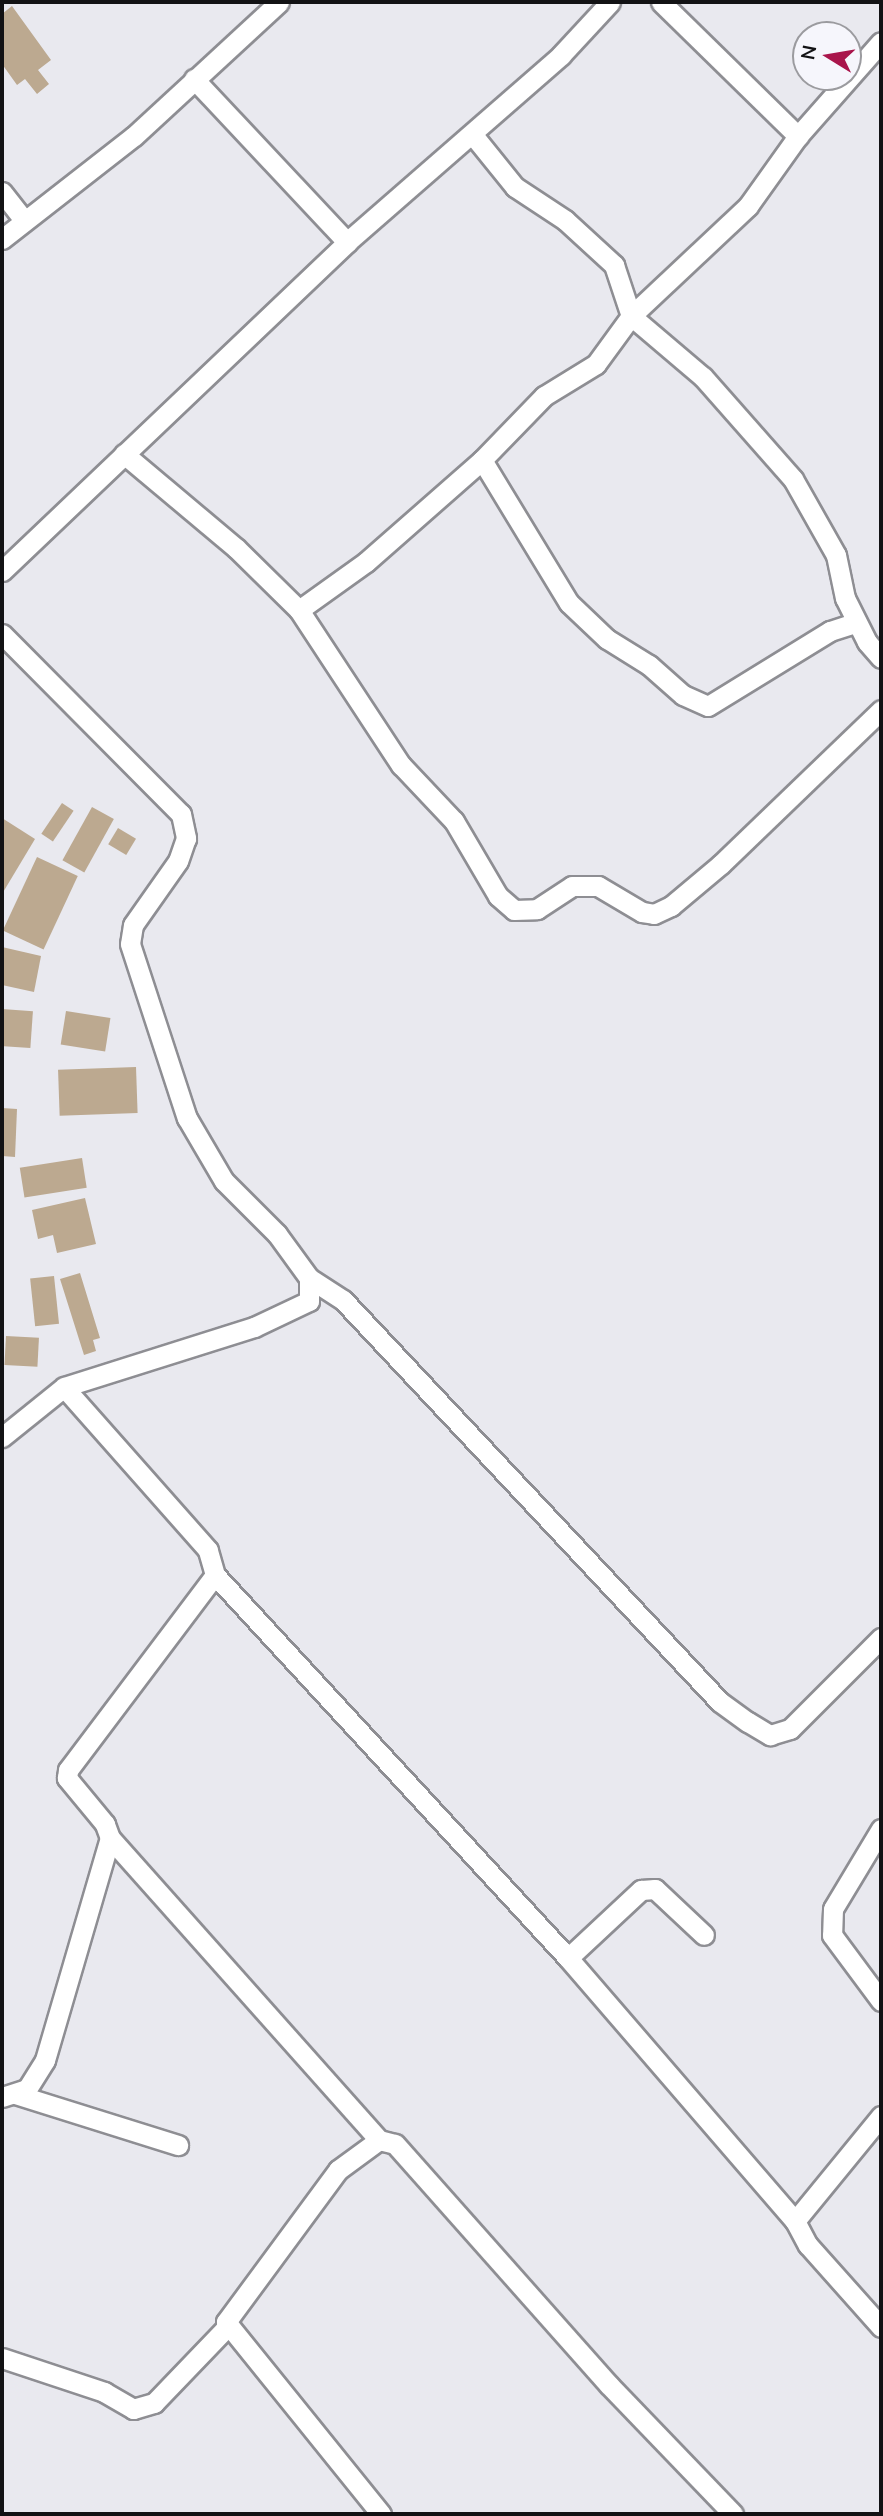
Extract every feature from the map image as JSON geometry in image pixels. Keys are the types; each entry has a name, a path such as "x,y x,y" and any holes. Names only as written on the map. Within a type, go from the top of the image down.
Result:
{"street":[{"path":"2,239 134,135 279,2"},
{"path":"2,571 347,242 473,135 561,55 610,2"},
{"path":"661,2 798,136"},
{"path":"299,610 366,562 482,460 544,396 596,364 631,316 748,206 798,136 881,42"},
{"path":"194,79 347,242"},
{"path":"473,135 515,187 565,220 614,265 631,316 703,377 793,479 836,555 845,598 881,658"},
{"path":"2,192 24,220"},
{"path":"124,454 236,548 299,610 401,765 454,821 498,896 514,910 525,912 572,886 598,886 642,912 654,914 671,906 721,864 881,710"},
{"path":"482,460 569,603 607,639 649,665 684,695 708,706 830,631 857,622"},
{"path":"2,634 181,814 186,838 178,861 133,925 130,944 187,1118 224,1181 277,1234 309,1278 343,1300 720,1702 748,1722 769,1735 790,1730 881,1638"},
{"path":"2,1437 64,1387 254,1327 309,1301 309,1278"},
{"path":"64,1387 208,1550 215,1575 568,1958 795,2221 808,2245 881,2327"},
{"path":"215,1575 68,1770 67,1778 105,1824 110,1838 379,2140 395,2144 609,2385 733,2514"},
{"path":"881,1829 833,1909 832,1935 881,2001"},
{"path":"8,2096 37,2078 110,1838"},
{"path":"568,1958 642,1891 655,1889 704,1935"},
{"path":"8,2096 178,2145"},
{"path":"795,2221 881,2116"},
{"path":"2,2358 104,2392 132,2409 154,2403 227,2327 229,2316 338,2170 379,2140"},
{"path":"227,2327 303,2413 381,2514"}],"building":[{"path":"12,6 51,60 38,70 49,84 37,94 25,79 17,85 2,64 2,14"},
{"path":"62,803 74,811 53,842 41,834"},
{"path":"92,807 114,819 84,872 62,860"},
{"path":"2,818 35,839 2,894"},
{"path":"118,828 136,839 126,855 108,844"},
{"path":"37,857 78,876 44,949 3,930"},
{"path":"2,947 41,956 34,992 2,985"},
{"path":"2,1009 33,1011 30,1048 2,1046"},
{"path":"66,1011 110,1018 105,1052 61,1045"},
{"path":"136,1067 138,1113 60,1116 58,1070"},
{"path":"2,1108 17,1109 15,1157 2,1156"},
{"path":"82,1158 87,1188 24,1197 20,1168"},
{"path":"85,1198 96,1244 57,1253 53,1235 38,1239 32,1210"},
{"path":"80,1273 100,1338 93,1340 96,1351 84,1355 60,1279"},
{"path":"54,1276 59,1324 35,1326 30,1279"},
{"path":"6,1336 39,1338 37,1367 4,1365"}]}
